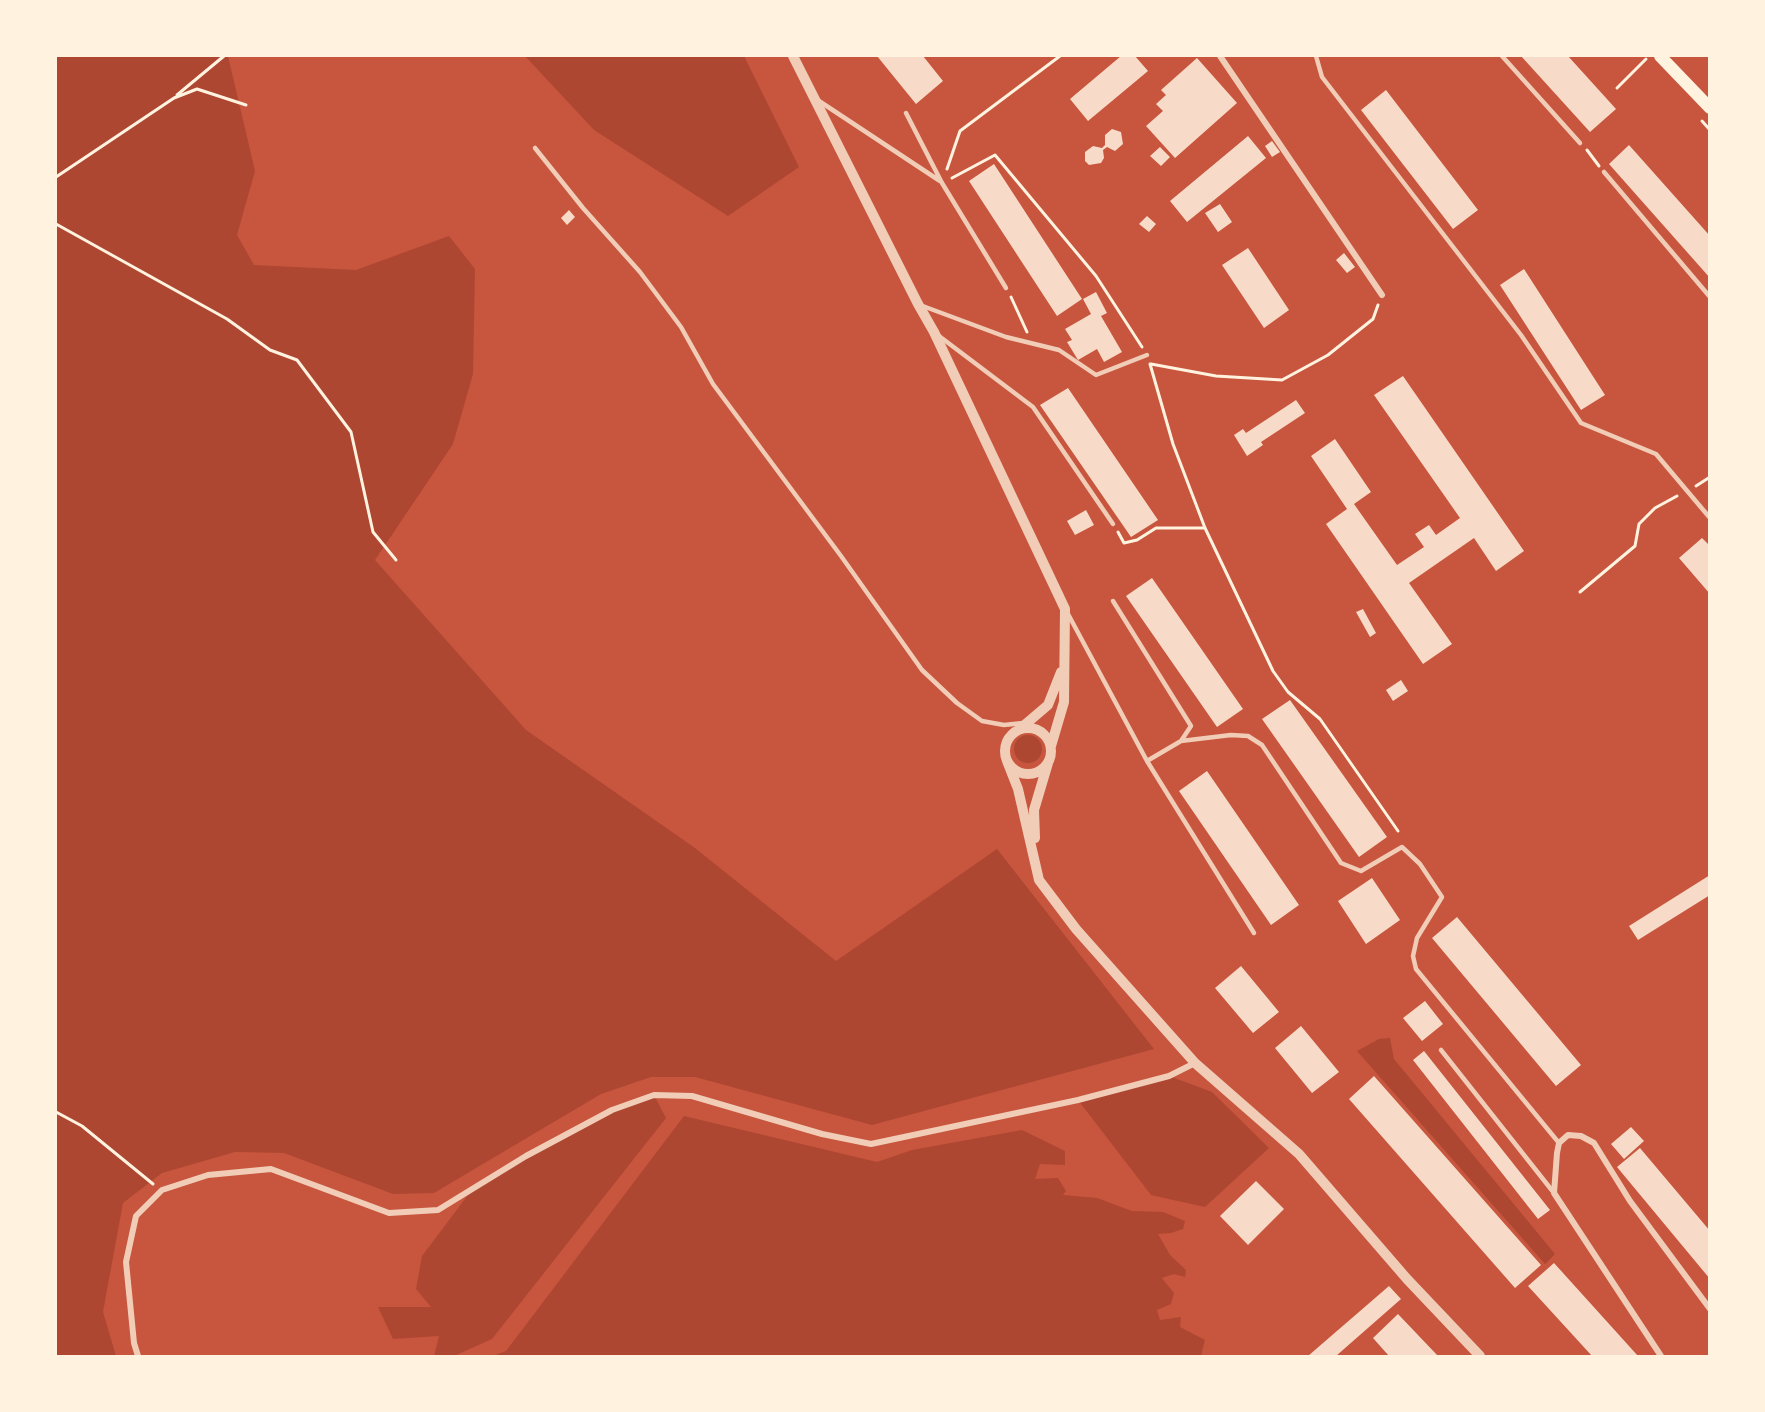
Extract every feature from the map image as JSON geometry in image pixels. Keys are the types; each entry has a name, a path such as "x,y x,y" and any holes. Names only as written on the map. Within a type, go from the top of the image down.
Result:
{"main road":[{"path":"1660,56 1710,108"}],"street":[{"path":"793,56 934,332 1065,609 1064,702 1034,810 1033,826 1039,880"},
{"path":"1220,56 1382,295"},
{"path":"1065,645 1054,693 1043,711 1008,740 1005,749 1007,761 1018,789 1039,880 1076,929 1195,1063 1299,1154 1407,1279 1480,1356"},
{"path":"1023,726 1044,735 1051,746"},
{"path":"1007,761 1023,774 1034,774 1049,760"},
{"path":"138,1356 134,1343 126,1262 136,1216 162,1190 208,1175 271,1169 389,1212 438,1210 526,1156 612,1110 654,1095 692,1096 822,1134 872,1144 1078,1100 1169,1076 1195,1063"},
{"path":"1661,1356 1554,1193 1559,1143 1568,1135 1581,1136 1594,1143 1630,1201 1710,1309"}],"lane":[{"path":"1316,56 1322,77 1521,335 1581,423 1656,454 1710,518"},
{"path":"1502,56 1580,143"},
{"path":"817,100 942,183"},
{"path":"906,113 942,183 1006,288"},
{"path":"535,148 583,208 640,272 681,327 713,384 842,556 922,670 957,703 982,722 1023,726"},
{"path":"1604,172 1710,297"},
{"path":"918,304 1006,337 1059,350 1096,375 1147,355"},
{"path":"934,332 1033,407 1113,524"},
{"path":"1113,601 1191,726 1181,741 1147,762"},
{"path":"1065,609 1147,762 1254,933"},
{"path":"1181,741 1248,735 1262,745 1341,863 1361,872 1402,848 1420,864 1442,897 1417,938 1413,956 1416,969 1559,1143"},
{"path":"1441,1050 1554,1193"}],"path":[{"path":"56,177 174,98 224,56"},
{"path":"942,183 960,131 1060,56"},
{"path":"1617,88 1646,59"},
{"path":"174,98 197,89 246,105"},
{"path":"1587,150 1604,172"},
{"path":"942,183 995,155 1096,276 1147,355 1173,444 1205,528 1273,671 1288,692 1320,719 1398,831"},
{"path":"56,224 227,319 270,350 297,360 351,432 373,532 396,560"},
{"path":"1150,364 1216,376 1282,380 1328,355 1373,319 1382,295"},
{"path":"1013,300 1032,343"},
{"path":"1580,592 1635,546 1639,524 1655,508 1710,477"},
{"path":"1113,524 1124,543 1137,540 1156,528 1205,528"},
{"path":"56,1112 82,1126 162,1190"}],"shaded area":[{"path":"56,56 228,56 255,171 237,235 254,265 356,270 449,236 475,269 473,374 453,444 375,560 526,730 695,848 836,961 997,849 1154,1049 872,1125 695,1077 651,1077 601,1094 434,1193 393,1194 284,1153 235,1152 162,1173 123,1203 103,1312 116,1356 56,1356"},
{"path":"525,56 744,56 799,167 728,216 594,130"},
{"path":"1028,735 1038,739 1042,749 1038,759 1028,763 1018,759 1014,749 1018,739"},
{"path":"1390,1038 1394,1059 1555,1254 1545,1264 1357,1051 1379,1039"},
{"path":"1169,1076 1212,1092 1269,1148 1205,1207 1151,1195 1078,1100"},
{"path":"654,1095 666,1118 492,1339 454,1356 434,1356 439,1336 393,1339 378,1307 431,1307 416,1289 422,1256 474,1187 612,1110"},
{"path":"684,1116 877,1162 912,1150 1022,1130 1065,1151 1065,1165 1040,1164 1035,1179 1058,1178 1066,1191 1063,1195 1097,1198 1132,1211 1163,1212 1185,1221 1183,1229 1158,1234 1170,1255 1186,1270 1185,1277 1174,1274 1162,1278 1174,1293 1171,1304 1157,1310 1160,1320 1181,1317 1180,1327 1205,1340 1201,1356 493,1356 506,1351"}],"building":[{"path":"877,56 923,56 943,81 916,104"},
{"path":"1121,56 1135,56 1148,71 1088,121 1070,99"},
{"path":"1521,56 1568,56 1616,109 1590,132"},
{"path":"1197,58 1237,103 1175,158 1146,126 1163,111 1156,104 1166,95 1161,90"},
{"path":"1386,90 1478,210 1453,229 1361,110"},
{"path":"1112,129 1121,132 1123,144 1115,151 1107,147 1103,150 1104,158 1101,163 1089,165 1085,161 1085,152 1093,146 1102,148 1105,145 1105,135"},
{"path":"1248,136 1266,158 1187,222 1170,201"},
{"path":"1272,141 1280,152 1272,157 1265,146"},
{"path":"1629,145 1710,236 1710,278 1609,164"},
{"path":"1160,147 1170,157 1161,166 1150,156"},
{"path":"994,164 1082,299 1057,316 969,181"},
{"path":"1220,204 1232,222 1218,232 1205,213"},
{"path":"569,210 575,217 567,225 561,218"},
{"path":"1147,216 1156,224 1149,232 1139,224"},
{"path":"1248,248 1289,310 1264,328 1222,265"},
{"path":"1344,253 1355,267 1347,273 1336,260"},
{"path":"1524,269 1605,395 1581,410 1500,285"},
{"path":"1096,292 1107,313 1101,316 1122,352 1104,362 1097,349 1078,360 1067,342 1072,340 1065,329 1091,314 1083,299"},
{"path":"1403,376 1524,551 1496,571 1474,538 1409,583 1452,644 1423,664 1326,524 1347,509 1311,456 1335,439 1371,492 1354,504 1397,565 1424,547 1415,534 1429,525 1436,535 1460,518 1374,395"},
{"path":"1068,388 1158,520 1131,537 1040,405"},
{"path":"1296,400 1305,413 1261,442 1263,445 1247,456 1234,435 1243,429 1246,433"},
{"path":"1086,510 1094,525 1075,535 1067,521"},
{"path":"1702,538 1710,546 1710,594 1679,558"},
{"path":"1152,578 1243,709 1217,727 1126,596"},
{"path":"1363,609 1376,633 1370,637 1356,612"},
{"path":"1401,680 1408,691 1393,701 1386,690"},
{"path":"1290,700 1387,837 1359,857 1262,719"},
{"path":"1207,771 1299,905 1271,925 1179,791"},
{"path":"1710,875 1710,895 1638,940 1629,926"},
{"path":"1372,878 1400,920 1366,944 1338,901"},
{"path":"1457,917 1581,1065 1556,1086 1432,938"},
{"path":"1241,966 1279,1012 1253,1033 1215,988"},
{"path":"1425,1001 1443,1024 1422,1041 1403,1018"},
{"path":"1301,1026 1339,1072 1312,1093 1275,1048"},
{"path":"1424,1051 1550,1210 1538,1219 1413,1060"},
{"path":"1374,1076 1541,1265 1515,1288 1349,1099"},
{"path":"1631,1127 1644,1141 1624,1159 1611,1144"},
{"path":"1640,1148 1710,1231 1710,1279 1617,1167"},
{"path":"1256,1181 1284,1209 1248,1245 1220,1216"},
{"path":"1554,1263 1638,1356 1592,1356 1528,1286"},
{"path":"1389,1286 1401,1299 1336,1356 1308,1356"},
{"path":"1398,1314 1438,1356 1389,1356 1373,1338"}]}
